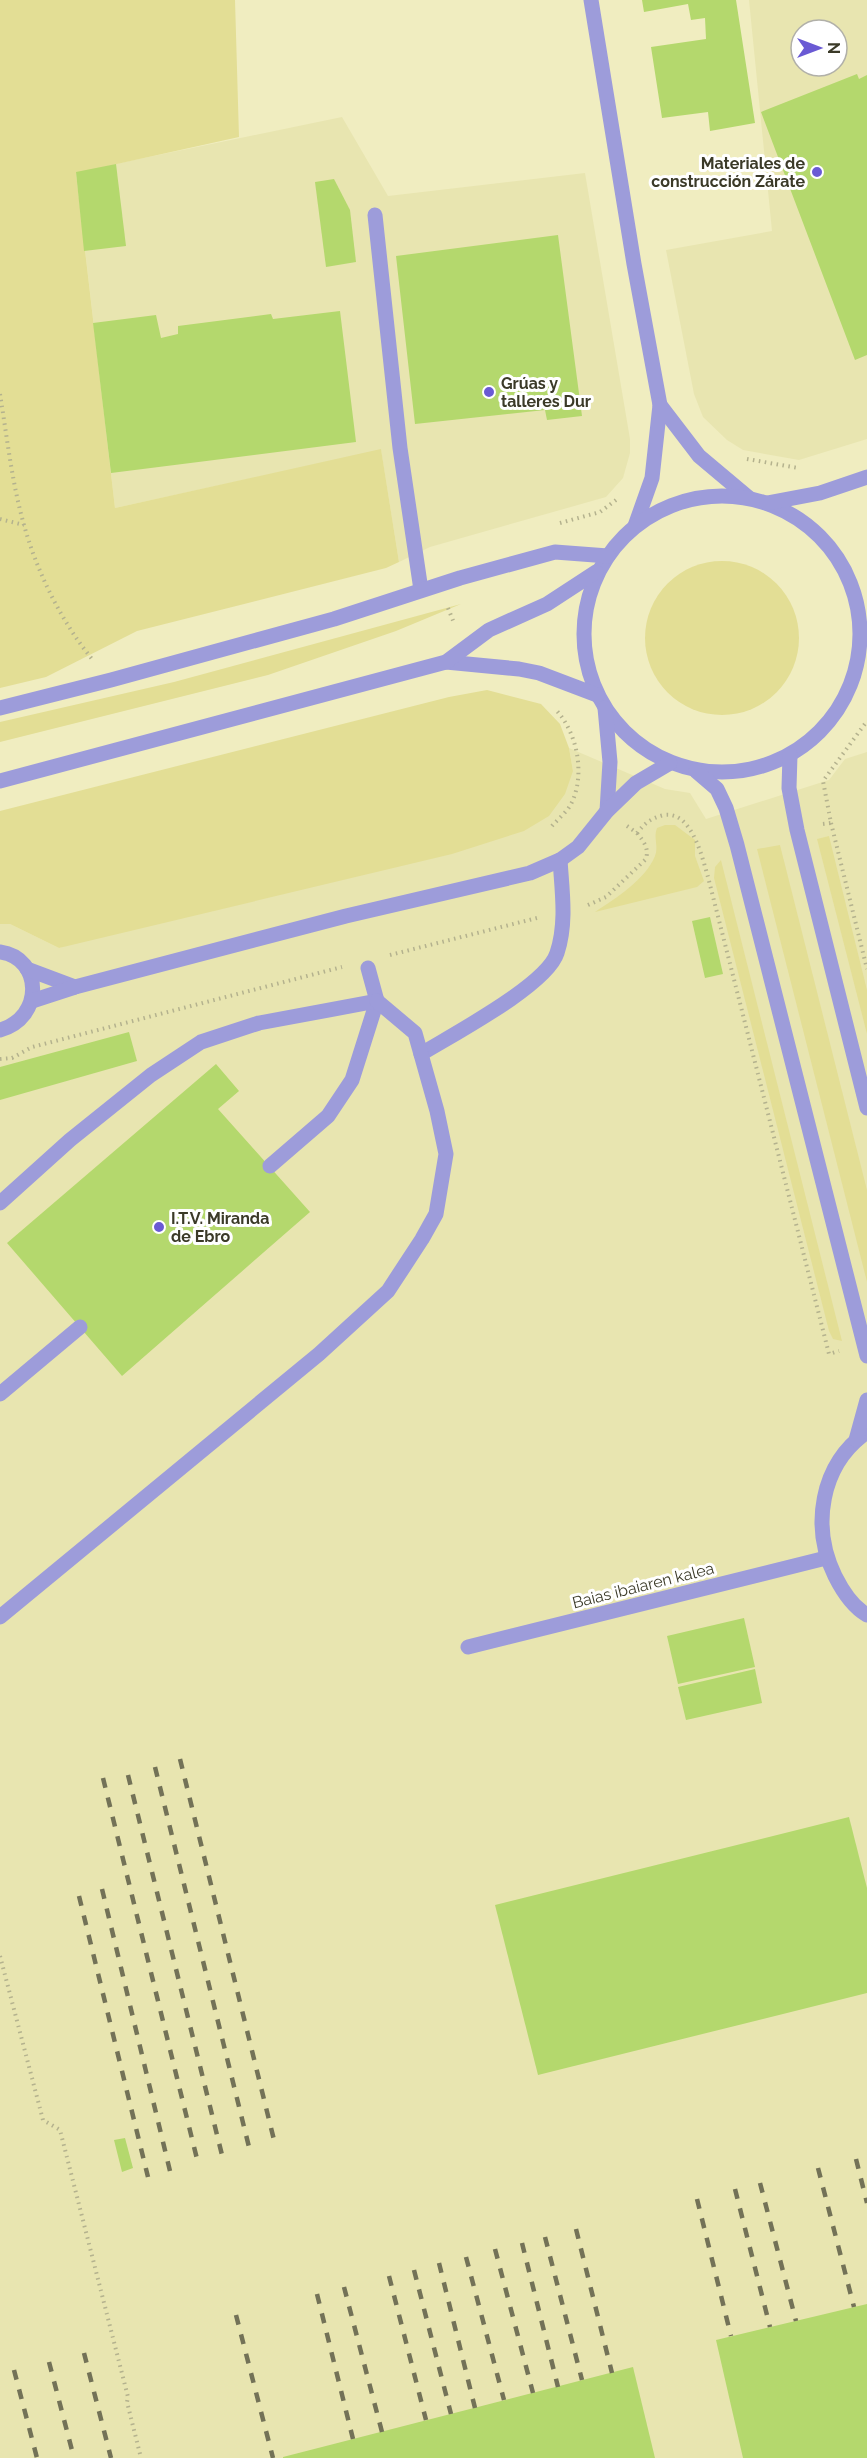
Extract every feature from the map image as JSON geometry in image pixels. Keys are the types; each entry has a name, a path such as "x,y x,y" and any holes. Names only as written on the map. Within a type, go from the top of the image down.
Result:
{"street":[{"path":"591,0 634,264 660,405 652,478 635,526"},
{"path":"375,215 400,448 421,590"},
{"path":"660,405 699,456 749,498"},
{"path":"767,503 820,493 867,477"},
{"path":"446,662 489,630 547,604 596,572 635,526 670,506 709,496 749,498 767,503 804,523 834,553 853,591 860,634"},
{"path":"0,708 111,681 334,619 440,584 555,552 608,556"},
{"path":"596,572 585,618 585,652 597,694 605,708 633,741 670,763 696,771 728,773 760,767 790,755 819,733 842,704 856,670 860,634 867,612"},
{"path":"0,781 446,662 529,671 597,694"},
{"path":"605,708 610,762 607,811"},
{"path":"790,755 789,788 797,830 867,1108"},
{"path":"32,1001 75,987 346,916 530,873 560,860 578,847 607,811 636,783 670,763"},
{"path":"696,771 717,789 726,808 737,845 866,1350"},
{"path":"421,1054 530,987 557,955 563,920 560,860"},
{"path":"0,952 18,959 27,969 33,990 32,1001 19,1022 0,1030"},
{"path":"270,1167 328,1116 352,1080 377,1001 368,968"},
{"path":"27,969 75,987"},
{"path":"0,1617 319,1354 388,1292 436,1215 446,1154 437,1111 415,1033 377,1001"},
{"path":"0,1203 70,1140 142,1082 201,1042 260,1023 377,1001"},
{"path":"0,1394 80,1327"},
{"path":"867,1400 861,1436 837,1464 825,1492 821,1522 826,1558 842,1590 867,1616"},
{"name":"Baias ibaiaren kalea","path":"468,1647 826,1558"}],"path":[{"path":"0,394 24,525 46,585 79,643 111,681"},
{"path":"742,457 807,469"},
{"path":"553,525 600,512 620,496"},
{"path":"0,519 24,525"},
{"path":"440,584 463,649"},
{"path":"550,704 566,720 574,742 578,766 576,788 571,804 552,826"},
{"path":"576,788 637,833 645,823 656,817 670,814 682,820 692,834 708,877 829,1354 866,1350"},
{"path":"831,823 867,969"},
{"path":"0,1956 43,2120 60,2130 128,2397 127,2402 141,2458"}],"shaded area":[{"path":"0,0 235,0 239,137 76,173 115,508 381,449 399,562 386,568 137,631 46,677 0,688"},
{"name":"Materiales de construcción Zárate","path":"749,0 867,0 867,439 799,460 743,450 727,440 703,417 694,394 666,250 772,231"},
{"path":"342,117 388,196 585,173 630,439 630,453 623,478 606,497 430,547 399,562 381,450 115,508 76,172"},
{"path":"722,561 737,562 752,567 777,583 793,608 798,623 798,653 793,668 777,693 752,709 737,714 722,715 707,714 692,709 667,693 651,668 646,653 645,638 646,623 651,608 667,583 692,567 707,562"},
{"path":"461,604 396,631 268,675 0,742 0,722 174,682"},
{"path":"487,690 541,704 560,724 569,748 573,771 565,794 549,816 524,831 452,854 59,948 10,924 0,924 0,811 449,697"},
{"path":"569,748 665,789 690,793 706,819 829,780 845,759 867,752 867,2458 0,2458 0,924 10,924 59,948 573,771"},
{"path":"675,825 695,840 695,856 704,881 697,887 595,912 629,888 644,873 656,853 657,828"},
{"path":"829,836 867,990 867,1034 817,839"},
{"path":"780,845 867,1190 867,1282 757,849"},
{"path":"721,860 842,1341 833,1339 829,1331 714,878 715,867"}],"building":[{"path":"642,0 736,0 755,123 710,131 708,112 662,118 651,47 706,39 705,18 691,20 688,4 644,12"},
{"path":"857,74 859,79 867,75 867,355 855,360 761,112"},
{"path":"116,164 126,246 84,251 76,172"},
{"path":"334,179 350,210 356,262 326,267 315,182"},
{"path":"558,235 582,416 547,420 545,410 415,424 396,256"},
{"path":"340,311 356,442 111,473 93,323 156,315 161,338 178,334 178,326 271,314 273,319"},
{"path":"710,917 723,974 705,978 692,921"},
{"path":"129,1032 137,1061 0,1100 0,1067"},
{"name":"I.T.V. Miranda de Ebro","path":"216,1064 239,1091 218,1109 310,1212 122,1376 7,1243"},
{"path":"744,1618 755,1667 678,1684 667,1636"},
{"path":"755,1669 762,1703 686,1720 678,1687"},
{"path":"849,1817 867,1888 867,1993 538,2075 495,1905"},
{"path":"125,2138 133,2168 122,2172 114,2140"},
{"path":"867,2304 867,2458 743,2458 716,2340"},
{"path":"633,2367 655,2458 283,2458 283,2457"}],"railway":[{"path":"180,1759 275,2144"},
{"path":"155,1767 250,2151"},
{"path":"128,1775 223,2159"},
{"path":"103,1778 198,2163"},
{"path":"102,1889 170,2171"},
{"path":"79,1896 148,2177"},
{"path":"856,2159 867,2203"},
{"path":"818,2168 854,2307"},
{"path":"760,2183 796,2321"},
{"path":"735,2189 770,2327"},
{"path":"697,2199 731,2336"},
{"path":"576,2229 612,2373"},
{"path":"545,2237 582,2380"},
{"path":"522,2243 558,2387"},
{"path":"495,2249 533,2393"},
{"path":"466,2257 504,2400"},
{"path":"439,2263 475,2408"},
{"path":"414,2270 451,2414"},
{"path":"389,2276 426,2420"},
{"path":"344,2287 382,2432"},
{"path":"317,2294 353,2439"},
{"path":"236,2315 273,2458"},
{"path":"84,2353 111,2458"},
{"path":"49,2362 74,2458"},
{"path":"14,2370 37,2458"}],"place":[{"name":"Materiales de construcción Zárate","path":"817,172"},
{"name":"Grúas y talleres Dur","path":"489,392"},
{"name":"I.T.V. Miranda de Ebro","path":"159,1227"}]}
